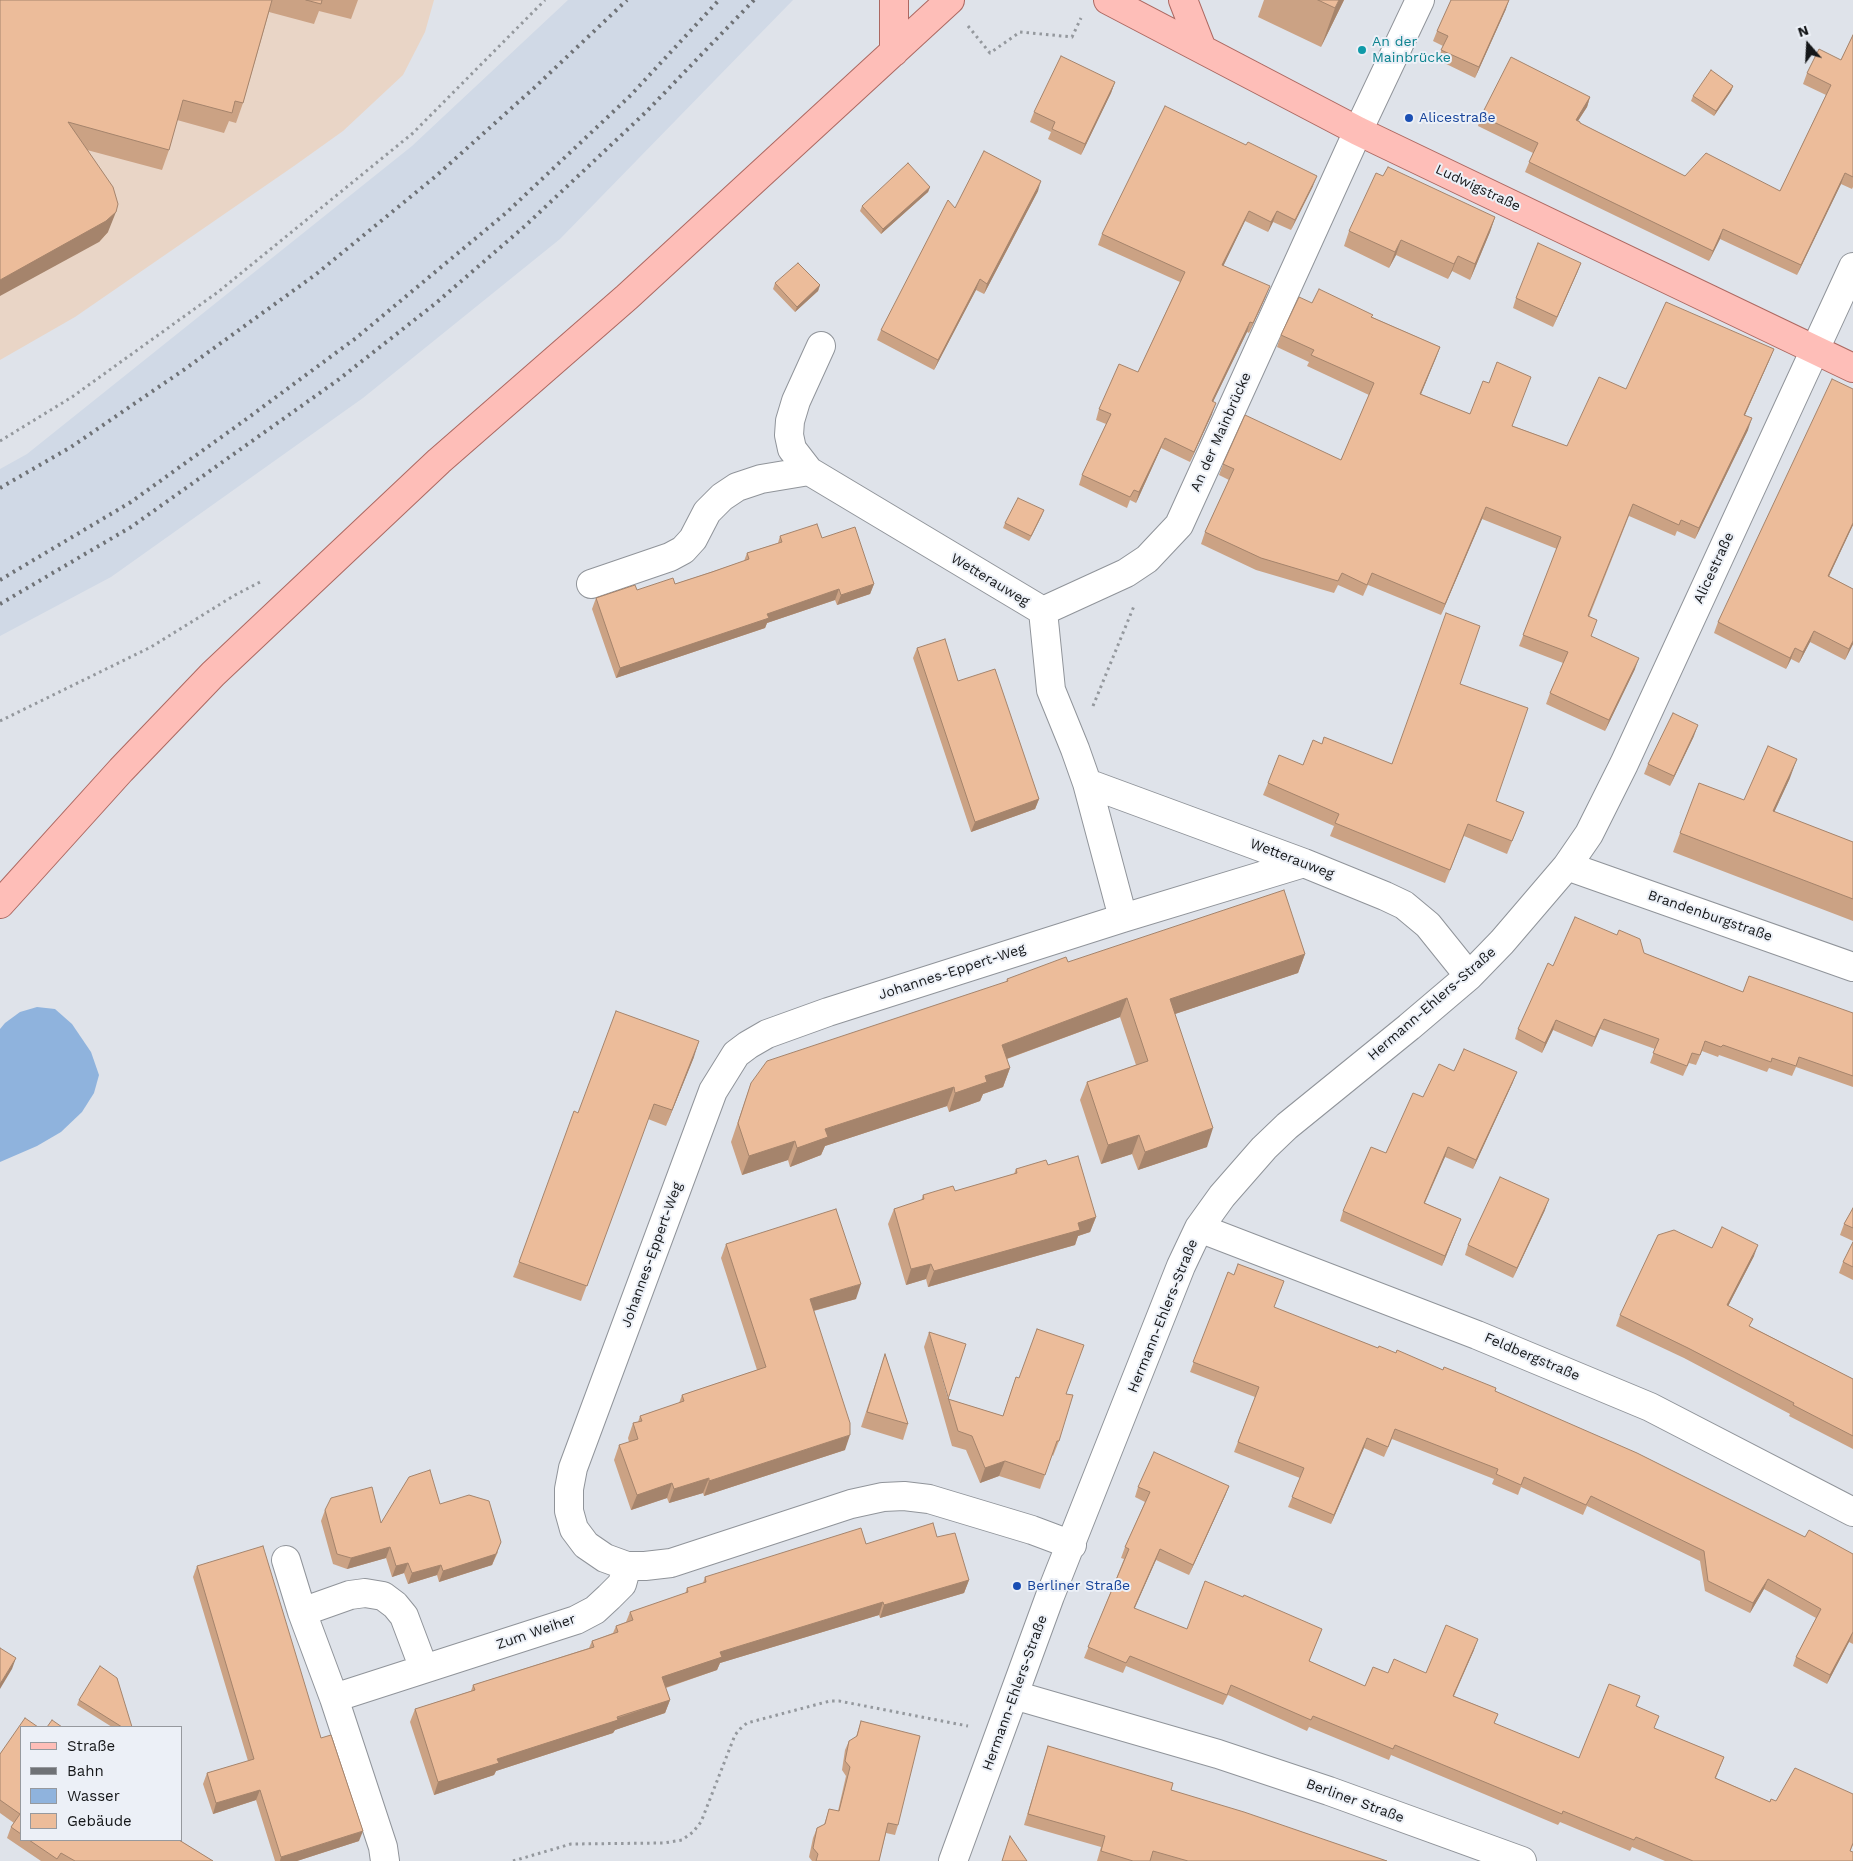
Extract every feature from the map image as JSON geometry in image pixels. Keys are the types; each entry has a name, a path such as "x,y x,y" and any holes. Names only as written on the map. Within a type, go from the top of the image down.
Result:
{"main road":[{"path":"894,0 894,52"},
{"path":"0,904 121,770 213,674 440,461 627,297 950,0"},
{"name":"Ludwigstraße","path":"1108,0 1358,131 1853,368"},
{"path":"1183,0 1202,49"}],"street":[{"name":"An der Mainbrücke","path":"1043,611 1126,573 1147,559 1180,525 1358,131 1420,0"},
{"name":"Alicestraße","path":"1567,866 1590,834 1624,764 1853,267"},
{"name":"Wetterauweg","path":"821,346 796,401 790,420 789,435 792,449 809,471 1043,611 1051,690 1088,783 1123,918"},
{"path":"591,584 670,557 683,550 693,539 707,512 722,497 737,487 761,479 809,471"},
{"name":"Wetterauweg","path":"1088,783 1304,864 1404,905 1428,925 1469,976"},
{"name":"Johannes-Eppert-Weg","path":"1072,1545 1032,1530 929,1499 904,1496 883,1497 851,1504 670,1562 646,1566 627,1566 605,1558 586,1545 574,1529 569,1511 569,1489 573,1468 713,1092 736,1054 767,1034 795,1023 1123,918 1304,864"},
{"name":"Brandenburgstraße","path":"1567,866 1853,967"},
{"name":"Hermann-Ehlers-Straße","path":"953,1861 1050,1596 1072,1545 1181,1266 1199,1228 1244,1170 1287,1126 1410,1027 1469,976 1514,929 1567,866"},
{"name":"Feldbergstraße","path":"1199,1228 1478,1335 1650,1408 1853,1512"},
{"path":"286,1560 302,1612 334,1698 383,1847 385,1861"},
{"name":"Zum Weiher","path":"334,1698 424,1670 583,1616 595,1610 622,1584 627,1566"},
{"path":"302,1612 365,1593 383,1596 395,1605 404,1616 424,1670"},
{"name":"Berliner Straße","path":"1014,1695 1228,1757 1329,1791 1522,1861"}],"path":[{"path":"0,441 72,398 218,292 413,133 545,0"},
{"path":"990,53 1020,32 1072,37"},
{"path":"0,721 151,647 235,595 268,578"},
{"path":"1075,749 1138,597"},
{"path":"513,1861 571,1844 664,1843 682,1840 693,1832 701,1822 735,1735 740,1728 747,1724 820,1702 839,1701 1000,1732"}],"shaded area":[{"path":"0,0 434,0 425,32 403,75 343,131 75,317 0,360"},
{"path":"568,0 793,0 560,239 363,398 111,577 0,636 0,469 27,454 412,146"}],"water":[{"path":"37,1007 55,1009 72,1024 91,1052 99,1075 94,1093 82,1112 61,1132 37,1146 0,1162 0,1029 20,1012"}],"building":[{"path":"0,0 272,0 243,103 235,101 232,113 183,100 169,150 68,122 113,187 118,204 116,212 106,221 0,280"},
{"path":"306,0 322,0 321,4"},
{"path":"1318,0 1339,0 1335,8"},
{"path":"1451,0 1509,0 1479,67 1441,50 1448,36 1437,31"},
{"path":"1853,35 1853,177 1845,173 1801,265 1723,229 1713,251 1529,162 1538,143 1481,116 1511,57 1590,97 1576,120 1580,123 1685,176 1706,153 1780,191 1831,85 1807,73 1819,49 1841,60"},
{"path":"1061,56 1115,82 1085,144 1052,129 1055,122 1034,112"},
{"path":"1711,70 1733,86 1716,111 1693,96"},
{"path":"1165,106 1246,145 1248,142 1317,176 1295,220 1277,211 1271,222 1249,211 1222,265 1270,286 1253,323 1250,322 1212,401 1216,403 1194,452 1165,438 1139,492 1134,490 1130,497 1082,475 1111,414 1099,409 1119,364 1138,372 1185,272 1102,234"},
{"path":"984,151 1041,181 987,284 980,279 938,360 881,330 948,200 955,208"},
{"path":"908,163 930,187 883,229 862,206"},
{"path":"1388,167 1495,217 1475,264 1458,256 1454,264 1401,240 1395,252 1349,231 1376,173 1383,176"},
{"path":"1538,243 1581,263 1557,317 1516,298"},
{"path":"798,263 820,285 797,307 775,283"},
{"path":"1319,289 1373,315 1371,317 1440,347 1420,394 1470,414 1483,381 1489,383 1497,362 1531,377 1512,426 1567,446 1599,377 1626,389 1666,302 1774,349 1744,415 1752,418 1699,528 1681,520 1679,525 1633,504 1588,616 1597,620 1591,636 1639,658 1609,720 1550,693 1568,652 1523,635 1561,537 1486,507 1445,604 1372,573 1367,585 1342,573 1338,581 1261,558 1205,532 1234,469 1223,464 1245,415 1341,460 1374,383 1311,355 1314,350 1281,335 1299,297 1312,303"},
{"path":"1832,379 1853,389 1853,523 1828,576 1853,589 1853,641 1849,649 1814,631 1803,652 1795,648 1790,658 1718,622"},
{"path":"1018,498 1044,510 1031,536 1005,523"},
{"path":"817,524 822,538 855,527 874,584 841,595 839,589 767,614 769,618 620,668 596,598 635,585 637,590 673,578 675,584 712,572 749,559 747,553 782,542 780,536"},
{"path":"1446,613 1480,626 1460,684 1528,708 1496,801 1524,812 1512,841 1468,824 1450,870 1335,823 1339,814 1268,783 1279,755 1303,765 1313,740 1322,744 1324,737 1392,764"},
{"path":"945,639 958,681 995,669 1039,799 975,822 917,648"},
{"path":"1673,713 1698,725 1674,776 1648,764"},
{"path":"1768,746 1797,759 1773,811 1853,842 1853,899 1680,833 1699,783 1744,800"},
{"path":"1284,890 1305,954 1170,999 1213,1128 1145,1152 1139,1135 1108,1145 1087,1082 1148,1061 1127,998 1002,1045 1010,1068 985,1076 987,1082 955,1093 954,1087 825,1129 828,1137 797,1148 795,1141 749,1156 738,1123 751,1083 767,1061 1008,981 1007,979 1066,957 1068,962"},
{"path":"1575,917 1617,935 1619,930 1640,939 1644,953 1743,992 1749,976 1853,1013 1853,1076 1799,1057 1796,1066 1772,1058 1771,1062 1723,1045 1721,1047 1705,1041 1700,1055 1692,1053 1687,1066 1653,1053 1659,1039 1604,1019 1595,1037 1556,1020 1545,1043 1518,1029 1548,963 1553,966"},
{"path":"616,1011 699,1041 672,1110 654,1104 587,1286 519,1262 574,1111 578,1113"},
{"path":"1464,1049 1517,1072 1476,1160 1448,1147 1424,1203 1461,1219 1445,1256 1343,1211 1371,1147 1386,1153 1413,1093 1423,1097 1439,1064 1454,1071"},
{"path":"1078,1156 1096,1217 1078,1223 1080,1230 934,1271 931,1264 911,1269 894,1209 924,1199 923,1195 953,1186 955,1191 1017,1173 1016,1169 1046,1160 1048,1165"},
{"path":"1500,1177 1549,1199 1517,1268 1468,1245"},
{"path":"1853,1208 1853,1228 1844,1224"},
{"path":"836,1209 861,1284 810,1299 850,1423 850,1435 709,1481 709,1478 674,1489 672,1483 637,1495 619,1445 638,1439 633,1423 642,1421 640,1416 684,1401 682,1395 766,1367 726,1244"},
{"path":"1722,1227 1758,1245 1727,1305 1753,1319 1749,1326 1853,1379 1853,1436 1793,1405 1794,1403 1620,1315 1658,1235 1674,1230 1712,1248"},
{"path":"1853,1242 1853,1267 1843,1262"},
{"path":"1238,1264 1284,1281 1274,1307 1378,1348 1379,1346 1396,1353 1397,1350 1443,1370 1444,1367 1496,1388 1495,1391 1637,1453 1805,1537 1809,1530 1853,1554 1853,1632 1830,1675 1796,1657 1821,1609 1768,1579 1753,1603 1708,1581 1704,1551 1591,1496 1586,1505 1524,1477 1521,1485 1496,1474 1498,1469 1395,1429 1388,1447 1367,1438 1334,1515 1292,1497 1304,1468 1238,1442 1259,1387 1193,1362 1228,1272 1234,1275"},
{"path":"1037,1329 1084,1345 1066,1394 1073,1395 1059,1441 1057,1441 1045,1475 1005,1461 985,1468 972,1436 958,1431 949,1399 1003,1416 1016,1377 1019,1378"},
{"path":"929,1332 966,1344 948,1398"},
{"path":"885,1354 908,1424 867,1412"},
{"path":"1154,1452 1229,1486 1193,1565 1160,1549 1134,1608 1187,1629 1205,1581 1243,1597 1244,1595 1322,1629 1309,1661 1365,1686 1373,1667 1388,1673 1394,1659 1426,1673 1446,1625 1478,1639 1453,1696 1498,1714 1494,1723 1579,1758 1609,1684 1640,1696 1636,1706 1659,1716 1654,1728 1724,1757 1715,1778 1770,1802 1771,1799 1776,1801 1795,1768 1853,1794 1853,1843 1850,1851 1853,1852 1853,1861 1693,1861 1636,1837 1634,1840 1563,1811 1562,1814 1395,1745 1393,1749 1313,1716 1311,1720 1231,1685 1227,1695 1130,1656 1126,1663 1088,1647 1129,1549 1125,1547 1150,1492 1138,1487"},
{"path":"430,1470 440,1504 469,1495 489,1501 501,1542 496,1554 443,1571 441,1565 412,1573 408,1563 396,1566 390,1547 351,1558 337,1554 325,1510 331,1498 372,1487 381,1523 409,1477"},
{"path":"933,1523 937,1537 955,1533 969,1580 884,1605 883,1602 720,1652 722,1657 662,1677 670,1700 617,1717 618,1720 497,1759 499,1763 438,1782 415,1709 475,1690 473,1685 594,1647 592,1641 618,1632 616,1626 633,1620 630,1612 688,1592 687,1588 706,1582 705,1577 861,1528 866,1544"},
{"path":"263,1546 321,1738 331,1735 363,1831 281,1857 260,1790 216,1803 207,1773 254,1759 197,1566"},
{"path":"0,1648 16,1658 0,1684"},
{"path":"100,1666 117,1678 132,1726 120,1726 79,1700"},
{"path":"25,1718 37,1726 20,1726 20,1814 0,1800 0,1754"},
{"path":"52,1720 61,1726 48,1726"},
{"path":"861,1721 920,1736 898,1825 888,1823 879,1861 816,1861 818,1854 813,1848 817,1828 825,1824 829,1809 839,1811 850,1767 845,1761 849,1741 857,1736"},
{"path":"1048,1746 1173,1783 1171,1790 1244,1812 1387,1861 1188,1861 1153,1851 1150,1861 1133,1861 1101,1851 1105,1836 1028,1814"},
{"path":"20,1814 20,1833 11,1827"},
{"path":"1010,1836 1027,1861 1002,1861"},
{"path":"30,1841 181,1841 213,1861 75,1861 61,1853 57,1859"}],"railway":[{"path":"0,488 71,447 185,369 315,275 436,176 534,88 627,0"},
{"path":"0,580 131,502 356,338 506,213 631,95 719,0"},
{"path":"0,604 131,527 338,380 436,303 525,226 646,112 754,0"}],"place":[{"name":"An der Mainbrücke","path":"1362,50"},
{"name":"Alicestraße","path":"1409,118"},
{"name":"Berliner Straße","path":"1017,1586"}]}
